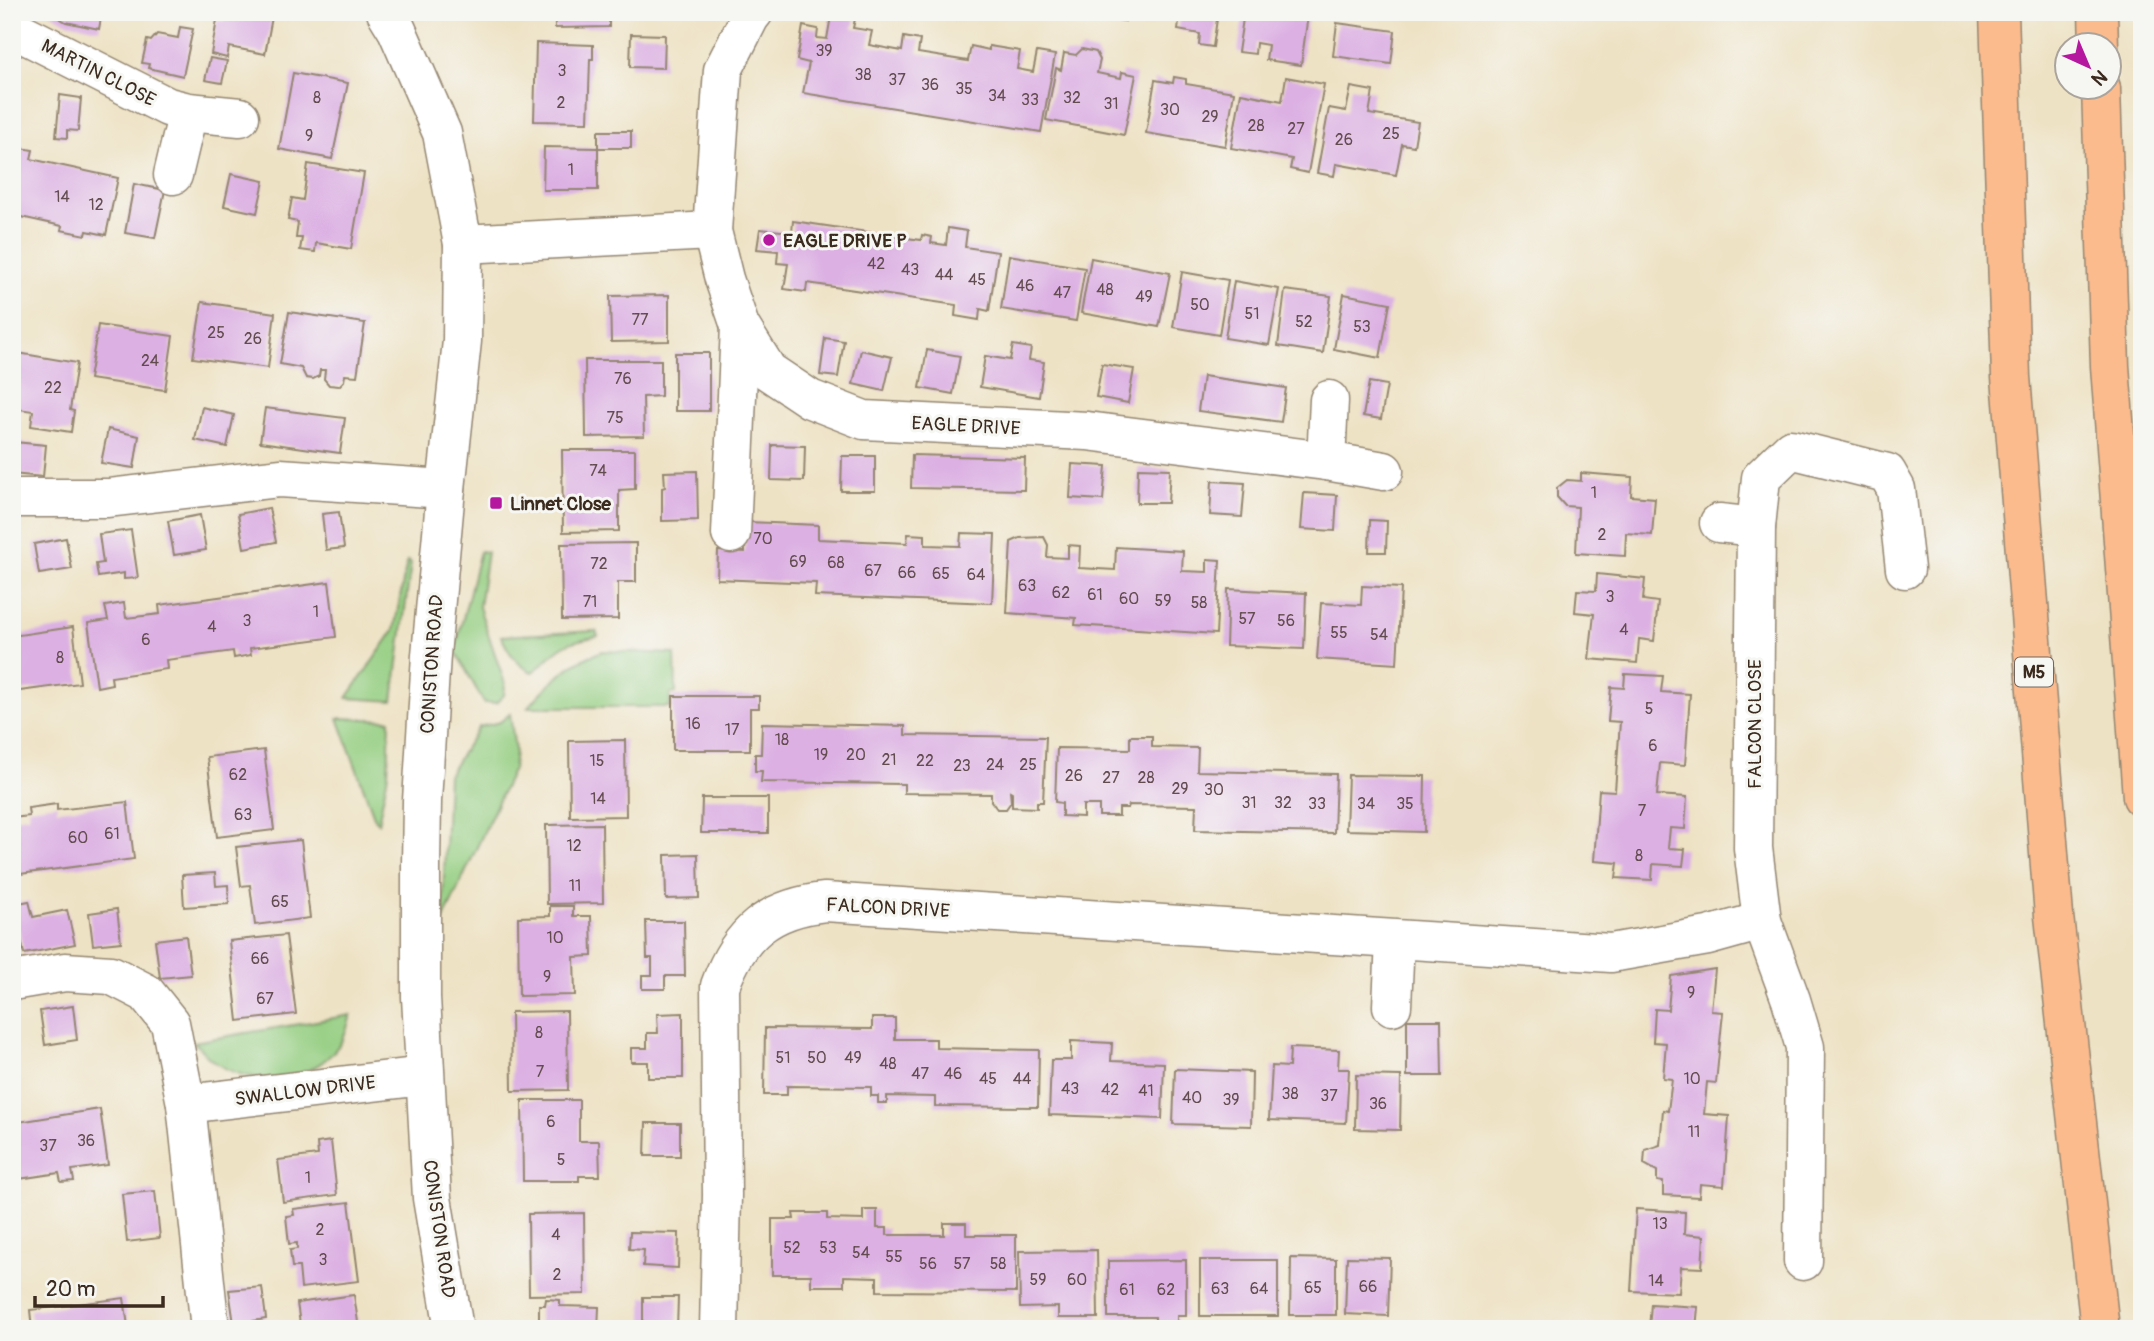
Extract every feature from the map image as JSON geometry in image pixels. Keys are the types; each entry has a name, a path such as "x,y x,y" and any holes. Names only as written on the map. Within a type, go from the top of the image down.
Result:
{"highway":[{"name":"M5","path":"1999,12 2011,377 2054,915 2100,1329"},
{"path":"2098,12 2099,32"},
{"path":"2101,102 2109,366 2142,797"}],"street":[{"name":"CONISTON ROAD","path":"386,12 397,30 442,133 463,244 462,341 431,654 422,801 421,997 424,1076 432,1198 454,1329"},
{"name":"EAGLE DRIVE","path":"754,12 723,70 712,231 740,326 768,371 810,399 864,420 1087,430 1384,471"},
{"name":"MARTIN CLOSE","path":"12,28 168,107 187,112 240,117"},
{"path":"173,175 187,112"},
{"path":"463,244 712,231"},
{"path":"731,534 740,326"},
{"path":"1326,461 1329,400"},
{"name":"FALCON CLOSE","path":"1803,1261 1805,1047 1762,921 1753,848 1737,525 1761,478 1791,449 1886,473 1896,489 1905,569"},
{"path":"12,499 108,498 280,478 446,489"},
{"name":"FALCON DRIVE","path":"719,1329 722,1195 720,986 729,962 742,943 775,915 799,905 825,902 1611,953 1707,936 1762,921"},
{"path":"1392,1006 1395,940"},
{"path":"12,982 65,972 111,975 146,993 170,1023 186,1104 210,1329"},
{"name":"SWALLOW DRIVE","path":"186,1104 424,1076"}],"green space":[{"path":"480,551 487,552 479,607 505,684 504,695 496,703 484,703 455,650"},
{"path":"407,561 411,563 393,701 347,698 394,630"},
{"path":"596,631 598,636 563,646 532,672 517,661 501,636"},
{"path":"603,651 675,654 676,693 670,694 670,707 528,707 570,667"},
{"path":"510,714 515,750 513,769 442,923 448,775 479,727 500,722"},
{"path":"338,718 390,720 388,774 378,823 375,819"},
{"path":"351,1015 341,1042 327,1058 313,1068 280,1078 262,1078 228,1070 210,1059 194,1042"}],"building":[{"path":"49,12 102,12 99,29 66,22"},
{"path":"226,12 273,12 265,54 229,47 227,58 211,54 217,20 224,21"},
{"path":"555,12 609,12 609,27 555,28"},
{"path":"1093,12 1126,12 1125,21 1092,16"},
{"path":"1180,12 1218,12 1213,47 1199,45 1200,34 1178,30"},
{"path":"1244,12 1308,15 1301,65 1266,60 1268,45 1256,43 1255,54 1238,52"},
{"path":"831,16 855,19 853,28 872,31 869,45 902,51 904,37 920,40 918,53 968,61 971,46 989,50 989,46 1020,51 1017,69 1033,72 1037,52 1055,55 1041,132 803,93 809,63 797,60 803,26 818,29 817,38 827,39"},
{"path":"1337,23 1395,31 1391,64 1333,56"},
{"path":"180,27 193,29 183,76 148,68 149,64 142,63 147,40 151,41 157,34 178,38"},
{"path":"631,34 665,35 664,68 630,67"},
{"path":"536,43 593,45 588,122 534,121"},
{"path":"1082,49 1096,52 1100,60 1097,73 1121,78 1122,72 1136,75 1124,135 1046,120 1056,68 1061,70 1064,53 1076,55"},
{"path":"210,58 227,61 222,83 205,80"},
{"path":"293,73 348,83 332,159 279,149"},
{"path":"1174,77 1186,79 1186,84 1234,92 1225,146 1146,133 1155,80 1173,83"},
{"path":"1286,77 1324,84 1308,173 1290,169 1292,159 1231,148 1241,93 1282,101"},
{"path":"1351,87 1373,91 1369,114 1418,122 1414,146 1402,144 1396,175 1336,164 1334,176 1317,173 1329,108 1346,111"},
{"path":"60,95 81,98 78,131 67,130 67,138 56,137"},
{"path":"598,131 631,131 631,148 598,148"},
{"path":"15,147 33,150 31,159 118,178 106,235 87,231 86,235 61,230 62,226 12,215 12,159"},
{"path":"544,147 598,148 598,190 543,190"},
{"path":"308,164 364,173 351,249 316,243 315,252 300,250 302,238 296,238 298,222 288,220 292,198 303,200"},
{"path":"231,174 264,181 257,213 224,206"},
{"path":"134,184 165,190 155,238 125,233"},
{"path":"793,221 921,240 922,235 932,237 931,243 946,245 948,228 967,231 965,247 998,252 989,311 980,309 979,320 955,316 956,305 807,283 806,292 784,289 788,264 777,263 778,251 757,249 760,229 792,232"},
{"path":"1009,255 1085,268 1076,321 1001,309"},
{"path":"1091,258 1170,273 1159,327 1081,313"},
{"path":"1182,272 1228,280 1219,335 1173,327"},
{"path":"1234,281 1279,289 1269,345 1225,338"},
{"path":"1285,290 1331,296 1323,353 1278,346"},
{"path":"1344,294 1390,303 1380,358 1334,349"},
{"path":"669,295 669,341 611,342 610,296"},
{"path":"202,302 275,313 268,368 193,358"},
{"path":"289,312 365,323 357,376 345,375 339,386 329,385 324,379 325,370 320,370 319,376 313,379 306,378 301,368 280,364"},
{"path":"98,325 173,336 165,390 89,379"},
{"path":"825,338 844,341 838,377 820,375"},
{"path":"1013,345 1031,348 1029,360 1044,362 1039,397 980,387 985,356 1010,360"},
{"path":"861,350 892,357 884,391 853,384"},
{"path":"927,350 960,356 953,394 920,388"},
{"path":"12,352 77,363 70,410 74,411 71,432 31,426 33,411 12,408"},
{"path":"675,353 709,353 709,411 675,411"},
{"path":"585,360 661,360 661,396 643,397 644,436 586,437"},
{"path":"1102,364 1134,369 1128,403 1096,397"},
{"path":"1203,376 1286,388 1281,422 1198,411"},
{"path":"1369,382 1387,385 1381,419 1363,416"},
{"path":"202,407 234,415 227,447 195,440"},
{"path":"265,408 345,418 340,453 260,442"},
{"path":"108,429 139,436 134,468 101,463"},
{"path":"14,442 46,445 43,477 12,474"},
{"path":"772,445 805,446 804,481 771,480"},
{"path":"562,450 635,450 635,489 619,490 619,531 563,532"},
{"path":"912,455 1025,458 1024,490 911,488"},
{"path":"842,456 875,456 875,491 841,491"},
{"path":"1072,464 1106,466 1103,500 1070,498"},
{"path":"1138,468 1170,469 1168,503 1137,503"},
{"path":"697,471 698,520 662,521 664,472"},
{"path":"1581,473 1632,477 1631,496 1655,498 1652,535 1626,533 1625,556 1576,553 1578,507 1565,506 1557,497 1557,488 1567,480 1581,481"},
{"path":"1212,481 1245,483 1242,517 1210,515"},
{"path":"1304,493 1337,495 1335,531 1301,529"},
{"path":"269,508 276,542 244,548 238,514"},
{"path":"339,512 344,548 326,550 322,514"},
{"path":"200,515 206,550 174,555 168,521"},
{"path":"1370,520 1387,521 1386,552 1369,552"},
{"path":"746,522 818,525 818,539 907,543 908,534 925,535 925,545 960,546 961,533 995,534 992,603 815,596 816,583 717,579 718,551 745,552"},
{"path":"131,530 138,578 124,579 124,573 98,577 96,564 103,563 99,534"},
{"path":"1044,537 1048,545 1047,557 1068,558 1068,545 1080,546 1079,568 1115,570 1116,547 1183,551 1182,571 1207,572 1207,559 1220,560 1216,634 1075,625 1076,618 1007,613 1011,542 1020,538"},
{"path":"66,538 72,569 39,574 34,544"},
{"path":"636,543 636,582 618,582 618,619 562,620 561,544"},
{"path":"1597,574 1645,579 1643,600 1658,602 1654,641 1639,639 1637,663 1589,659 1594,614 1575,612 1577,590 1596,591"},
{"path":"329,582 336,637 250,648 251,655 234,658 233,651 166,660 167,669 111,677 112,684 97,687 88,623 108,620 105,606 124,603 126,618 160,614 159,605"},
{"path":"1362,586 1401,588 1397,664 1317,659 1321,603 1361,605"},
{"path":"1228,589 1306,593 1304,649 1226,646"},
{"path":"73,627 80,683 12,692 12,636"},
{"path":"1625,674 1663,676 1661,692 1690,694 1685,765 1660,763 1657,795 1687,797 1685,829 1670,828 1668,848 1685,849 1683,866 1653,864 1652,880 1616,878 1618,863 1594,861 1599,790 1615,791 1620,722 1608,721 1611,687 1624,688"},
{"path":"673,696 759,696 759,708 750,708 750,750 673,750"},
{"path":"762,723 905,726 905,735 1046,737 1043,802 1037,802 1037,808 1012,807 1010,791 1011,802 1006,809 997,809 991,801 991,794 904,793 904,784 761,782 762,771 755,771 755,754 761,754"},
{"path":"1130,736 1152,736 1152,747 1198,748 1197,771 1336,774 1334,833 1195,830 1196,806 1129,805 1128,808 1119,808 1119,816 1099,816 1099,805 1083,805 1083,817 1062,816 1062,803 1055,802 1057,748 1130,749"},
{"path":"625,740 626,816 570,817 569,741"},
{"path":"264,750 274,830 217,837 207,757"},
{"path":"1348,775 1425,776 1424,832 1346,830"},
{"path":"702,798 768,798 768,833 701,833"},
{"path":"127,802 134,859 12,875 12,818 29,816 28,808 57,804 57,810"},
{"path":"602,824 603,903 547,904 546,825"},
{"path":"301,840 310,918 255,925 250,885 241,886 236,847"},
{"path":"698,854 699,898 666,899 665,855"},
{"path":"215,873 216,886 228,885 229,904 184,907 182,875"},
{"path":"29,901 33,917 67,910 75,944 24,954 14,904"},
{"path":"550,906 573,906 573,916 591,916 592,956 574,957 575,995 519,996 518,917 550,916"},
{"path":"117,909 121,942 93,945 89,913"},
{"path":"646,921 684,921 685,976 665,976 665,989 642,989 642,975 652,975 652,958 647,958"},
{"path":"286,935 296,1014 238,1021 229,941"},
{"path":"186,936 191,975 160,978 155,940"},
{"path":"1715,969 1711,1011 1723,1012 1716,1083 1707,1082 1704,1114 1729,1116 1724,1186 1700,1184 1699,1197 1663,1195 1663,1182 1657,1181 1657,1171 1644,1164 1645,1150 1660,1145 1663,1110 1668,1111 1672,1079 1663,1078 1666,1043 1653,1042 1655,1009 1668,1010 1671,976"},
{"path":"73,1006 77,1040 45,1045 40,1011"},
{"path":"567,1011 568,1090 512,1091 511,1012"},
{"path":"683,1013 683,1078 648,1078 648,1062 631,1062 631,1048 647,1048 647,1033 658,1033 657,1014"},
{"path":"872,1018 895,1018 895,1039 936,1039 936,1048 1039,1050 1038,1107 935,1106 935,1097 887,1096 887,1103 878,1103 878,1096 871,1096 871,1087 787,1086 787,1095 764,1095 765,1028 872,1029"},
{"path":"1407,1020 1441,1020 1442,1076 1407,1076"},
{"path":"1071,1041 1112,1043 1111,1061 1164,1063 1162,1119 1049,1115 1051,1060 1071,1060"},
{"path":"1290,1048 1339,1050 1338,1069 1349,1069 1346,1123 1269,1120 1272,1066 1289,1067"},
{"path":"1175,1069 1252,1072 1251,1126 1173,1124"},
{"path":"1356,1075 1401,1076 1400,1130 1355,1129"},
{"path":"522,1100 579,1100 579,1141 599,1141 600,1176 579,1176 579,1181 523,1181"},
{"path":"100,1109 108,1165 72,1170 74,1181 61,1182 59,1173 12,1180 12,1123"},
{"path":"646,1123 680,1123 680,1156 645,1156"},
{"path":"331,1141 337,1195 283,1202 278,1160 318,1155 317,1143"},
{"path":"155,1191 160,1238 127,1242 122,1194"},
{"path":"349,1202 359,1281 301,1288 299,1267 292,1267 290,1250 297,1249 297,1243 289,1244 286,1216 294,1215 293,1209"},
{"path":"1636,1209 1685,1212 1684,1234 1704,1236 1702,1268 1681,1267 1679,1293 1631,1291"},
{"path":"863,1210 877,1210 877,1228 887,1228 887,1235 944,1235 944,1223 966,1223 966,1235 1016,1235 1016,1292 877,1291 877,1277 844,1276 844,1286 811,1286 811,1275 772,1275 772,1219 794,1219 793,1213 827,1213 827,1219 863,1220"},
{"path":"584,1213 585,1294 529,1295 528,1214"},
{"path":"630,1232 679,1233 678,1268 643,1266 644,1250 629,1249"},
{"path":"1097,1250 1098,1318 1058,1318 1058,1307 1020,1308 1019,1251"},
{"path":"1347,1257 1390,1258 1388,1316 1345,1314"},
{"path":"1291,1258 1336,1259 1336,1315 1290,1315"},
{"path":"1186,1260 1186,1316 1177,1316 1177,1328 1155,1328 1155,1317 1108,1317 1108,1261"},
{"path":"1200,1260 1278,1260 1278,1316 1200,1316"},
{"path":"262,1287 266,1319 234,1324 229,1290"},
{"path":"354,1295 359,1329 293,1329 292,1325 300,1324 297,1303"},
{"path":"643,1297 678,1297 677,1329 643,1329"},
{"path":"124,1298 128,1326 111,1329 32,1329 30,1310"},
{"path":"546,1299 560,1300 560,1306 599,1307 598,1329 539,1329 539,1305 545,1305"},
{"path":"1651,1304 1698,1307 1696,1329 1649,1329"}],"place":[{"name":"EAGLE DRIVE P","path":"769,240"},
{"name":"Linnet Close","path":"496,503"}]}
